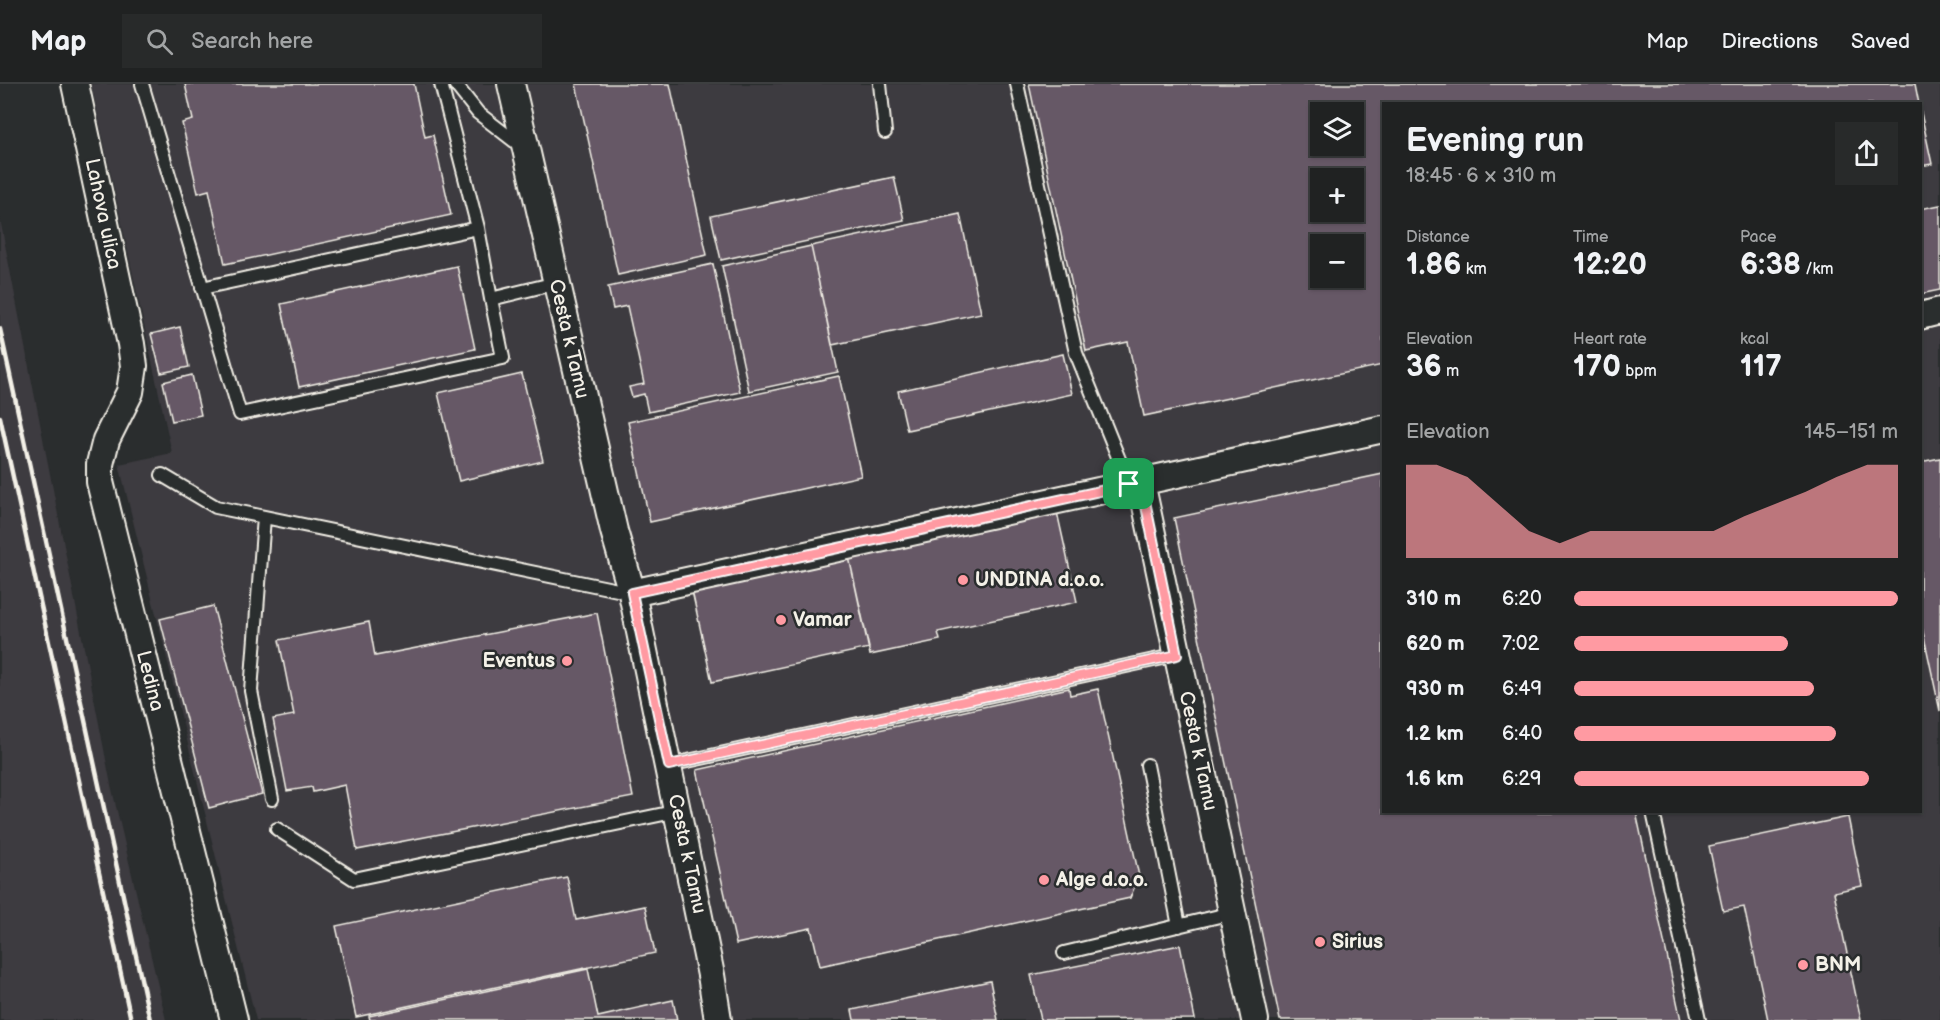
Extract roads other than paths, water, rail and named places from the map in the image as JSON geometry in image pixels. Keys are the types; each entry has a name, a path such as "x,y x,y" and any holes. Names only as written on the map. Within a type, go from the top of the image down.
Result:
{"street":[{"name":"Lahova ulica","path":"75,84 131,344"},
{"name":"Cesta k Tamu","path":"511,84 614,531 632,593 669,765 718,1020"},
{"path":"1922,316 1940,311"},
{"name":"Ledina","path":"131,344 134,366 130,392 106,440 100,464 100,482 234,1020"},
{"path":"632,593 1382,429"},
{"name":"Cesta k Tamu","path":"1135,483 1177,655 1255,1020"}],"lane":[{"path":"142,84 240,414 503,358 478,228 441,84"},
{"path":"454,84 478,113 525,150"},
{"path":"880,84 885,132"},
{"path":"1017,84 1077,353 1135,483"},
{"path":"202,288 478,228"},
{"path":"491,299 556,282"},
{"path":"162,475 216,507 632,593"},
{"path":"264,517 251,691 272,799"},
{"path":"669,765 1177,655"},
{"path":"1147,765 1179,926"},
{"path":"277,830 354,879 678,812"},
{"path":"1653,813 1698,1020"},
{"path":"1064,953 1232,913"}],"railway":[{"path":"0,329 150,1020"},
{"path":"0,417 131,1020"}],"place":[{"name":"UNDINA d.o.o.","path":"963,580"},
{"name":"Vamar","path":"781,620"},
{"name":"Eventus","path":"567,661"},
{"name":"Alge d.o.o.","path":"1044,880"},
{"name":"Sirius","path":"1320,942"},
{"name":"BNM","path":"1803,965"}]}
